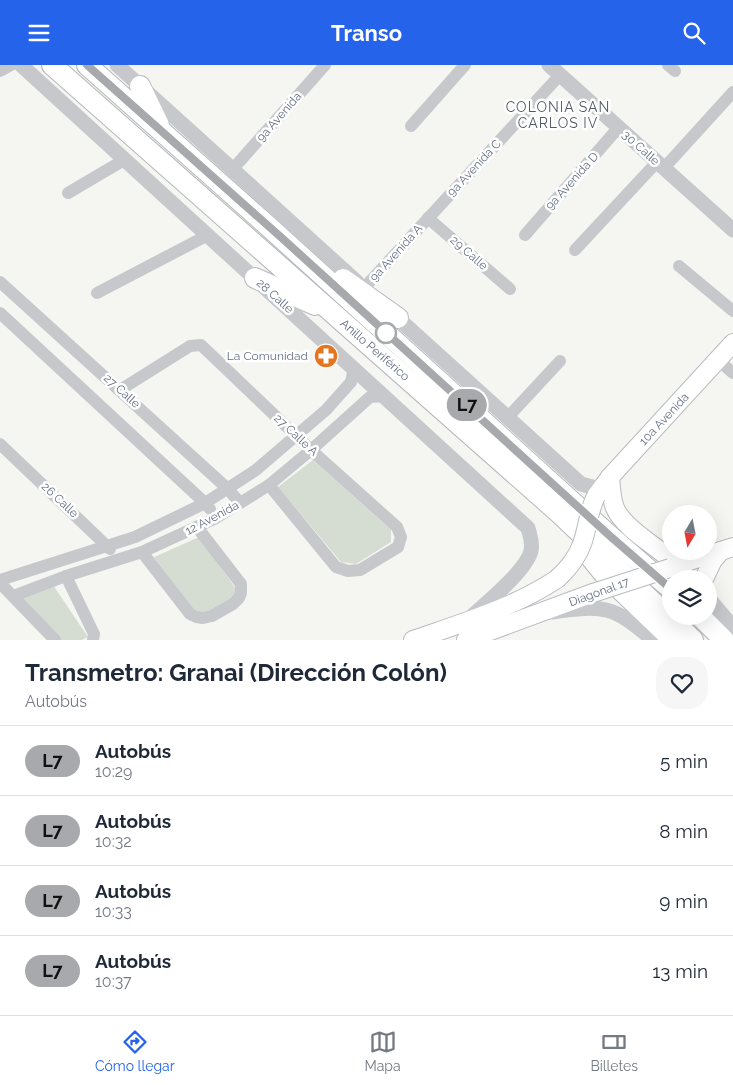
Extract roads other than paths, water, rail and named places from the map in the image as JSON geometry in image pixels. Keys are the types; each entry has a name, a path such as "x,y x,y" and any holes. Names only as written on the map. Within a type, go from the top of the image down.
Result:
{"highway":[{"name":"Anillo Periférico","path":"52,65 559,513 692,640"},
{"name":"Anillo Periférico","path":"87,65 662,581"},
{"path":"140,86 163,133"},
{"path":"268,226 398,318"},
{"path":"255,278 335,315"},
{"path":"582,545 604,575 673,640"},
{"path":"709,625 724,640"}],"main road":[{"name":"10a Avenida","path":"602,487 733,343"},
{"path":"413,640 466,622 528,597 557,579 572,563 582,545 590,510 602,487 613,501 620,517 679,565"},
{"path":"709,570 714,560 727,549"},
{"name":"Diagonal 17","path":"474,638 592,593 727,549"}],"street":[{"path":"0,71 11,65"},
{"name":"28 Calle","path":"21,65 528,528 532,540 530,553 521,569 466,622"},
{"path":"117,65 581,484 602,487"},
{"name":"9a Avenida","path":"232,170 325,65"},
{"path":"411,126 466,65"},
{"name":"30 Calle","path":"554,70 733,231"},
{"name":"9a Avenida C","path":"428,217 554,70"},
{"path":"575,250 732,94"},
{"name":"9a Avenida D","path":"525,235 619,127"},
{"path":"68,193 124,160"},
{"name":"9a Avenida A","path":"364,288 428,217"},
{"name":"29 Calle","path":"428,217 510,289"},
{"path":"98,293 208,235"},
{"path":"679,266 733,311"},
{"name":"27 Calle","path":"0,282 228,489 240,503"},
{"name":"27 Calle","path":"0,313 205,503 216,518"},
{"name":"27 Calle A","path":"120,390 190,346 200,345 296,436 397,527 401,537 398,547 360,570 348,571 336,567 268,485"},
{"path":"718,360 733,373"},
{"path":"508,417 560,361"},
{"name":"12 Avenida","path":"0,581 135,537 205,503 256,470 326,410 348,386 353,376 354,368"},
{"name":"12 Avenida","path":"13,596 66,576 142,552 216,518 268,485 312,450 370,397 385,396"},
{"name":"26 Calle","path":"0,444 107,545 117,559"},
{"path":"142,552 190,614 203,618 212,615 233,604 239,598 241,584 197,527"},
{"path":"679,565 683,570"},
{"path":"66,576 94,637"},
{"path":"0,581 55,640"},
{"path":"538,614 595,607 612,611 626,618 653,640"},
{"path":"717,608 733,627"}],"place":[{"name":"La Comunidad","path":"326,356"}],"district":[{"name":"COLONIA SAN CARLOS IV","path":"558,115"}]}
